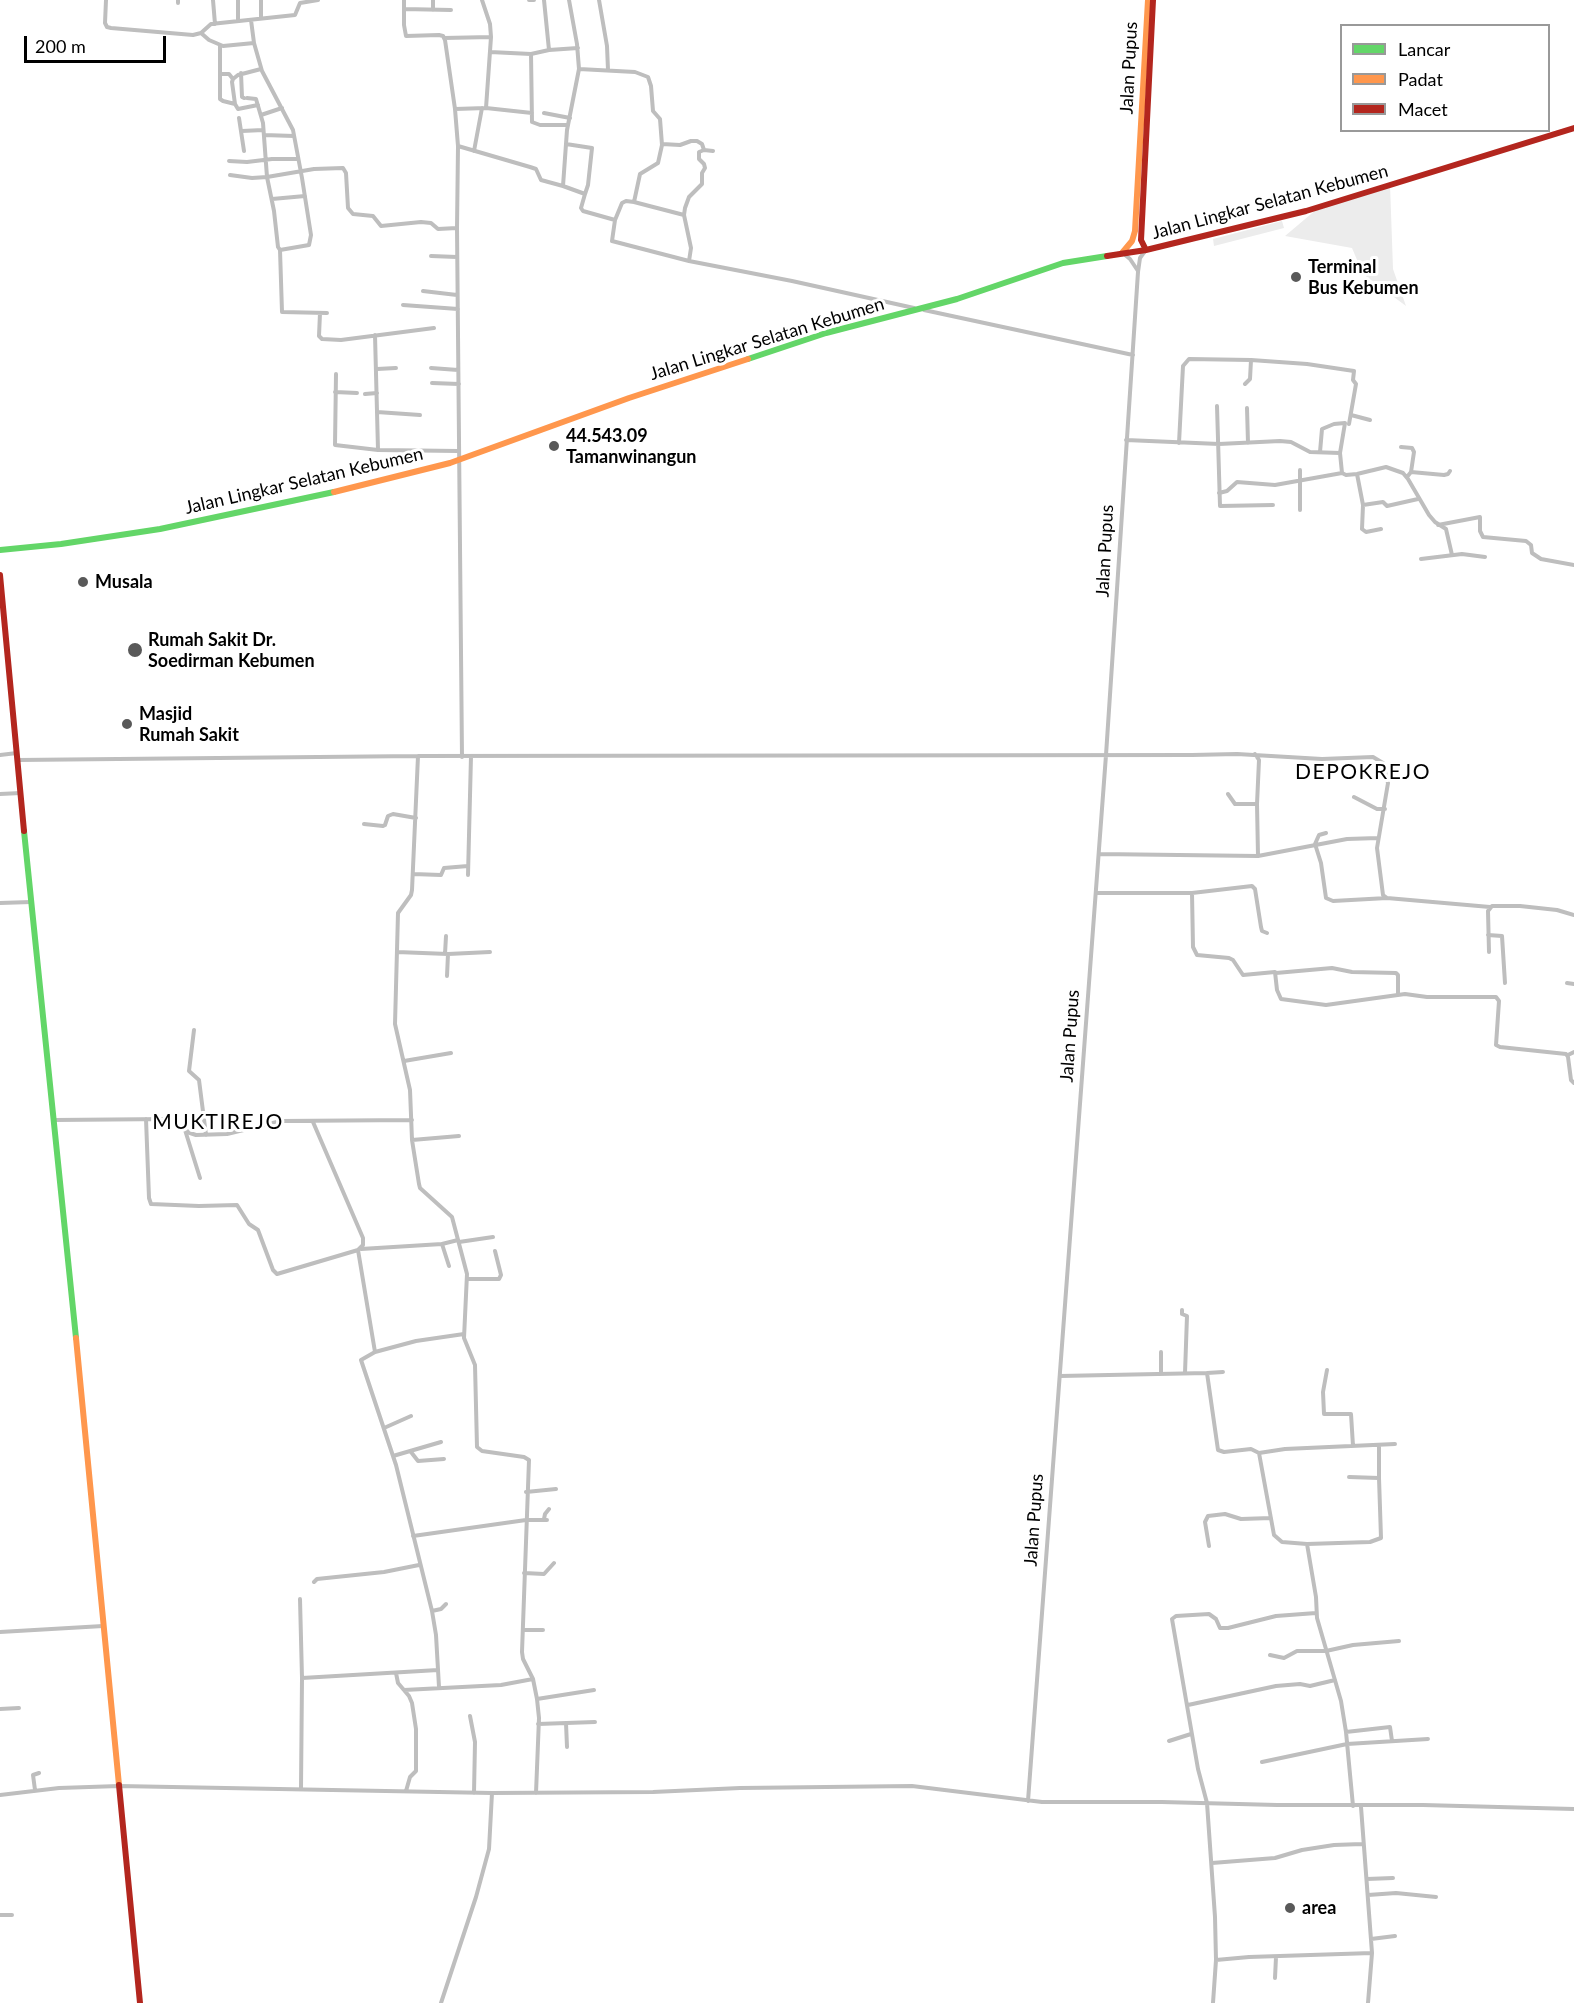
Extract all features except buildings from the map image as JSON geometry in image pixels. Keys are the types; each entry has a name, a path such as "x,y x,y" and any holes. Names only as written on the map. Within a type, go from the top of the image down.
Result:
{"main road":[{"name":"Jalan Pupus","path":"1122,253 1132,241 1135,231 1148,0"},
{"name":"Jalan Pupus","path":"1146,250 1141,240 1153,0"},
{"name":"Jalan Lingkar Selatan Kebumen","path":"0,550 70,543 160,529 336,492 459,460 640,394 826,333 997,287 1047,267 1146,250 1306,211 1574,128"},
{"path":"0,575 140,2003"}],"street":[{"path":"106,0 106,27 193,35 215,24 295,15 300,3 318,0"},
{"path":"213,0 215,24"},
{"path":"238,0 238,21"},
{"path":"261,0 261,18"},
{"path":"404,0 407,36 491,37"},
{"path":"433,0 433,10"},
{"path":"474,151 484,108 491,37 490,24 482,0"},
{"path":"529,0 534,0"},
{"path":"544,0 549,50"},
{"path":"563,186 568,125 579,69 578,48 569,0"},
{"path":"599,0 607,46 608,70"},
{"path":"404,9 451,10"},
{"path":"251,20 261,69 293,130 305,196 311,244 280,250"},
{"path":"201,33 220,45 254,43"},
{"path":"444,38 447,44 458,146 458,451 462,757"},
{"path":"220,45 221,100 235,104"},
{"path":"490,52 531,54 578,48"},
{"path":"531,54 532,120 534,123 551,126 568,125"},
{"path":"232,79 241,73 261,69"},
{"path":"579,69 635,72 648,77 653,111 660,119 662,144 658,163 640,174 634,202"},
{"path":"241,73 242,98 255,98 264,132 267,177 280,250 282,312 327,313"},
{"path":"220,74 229,74 232,79 232,90 238,109 258,105"},
{"path":"232,90 242,89"},
{"path":"261,115 282,108"},
{"path":"455,109 484,108 532,113"},
{"path":"544,113 570,118"},
{"path":"239,118 244,151"},
{"path":"242,131 294,136"},
{"path":"662,144 680,145 697,141 702,144 704,150"},
{"path":"566,144 592,148 588,185 581,208 584,211 615,220"},
{"path":"458,146 536,169 541,180 585,194"},
{"path":"690,261 692,248 684,215 685,208 689,197 702,186 701,177 705,168 698,158 699,152 713,151"},
{"path":"229,161 298,159"},
{"path":"230,175 252,178 343,168 346,173 350,211 353,214 373,216 381,226 431,222 438,229 457,228"},
{"path":"272,199 305,196"},
{"path":"684,215 634,202 622,202 611,240 690,261 1133,355"},
{"name":"Jalan Pupus","path":"1028,1801 1099,854 1138,272 1140,258 1146,250"},
{"path":"1122,253 1130,259 1138,272"},
{"path":"431,256 457,257"},
{"path":"423,291 458,295"},
{"path":"403,305 458,309"},
{"path":"320,313 320,339 342,340 434,328"},
{"path":"375,335 378,450"},
{"path":"1179,443 1186,360 1251,360 1307,364 1354,371 1353,380 1356,384 1351,415 1340,453 1342,473"},
{"path":"1245,384 1250,379 1251,360"},
{"path":"377,369 396,368"},
{"path":"431,368 458,370"},
{"path":"336,374 334,445 378,450 458,451"},
{"path":"432,383 459,384"},
{"path":"335,392 357,393"},
{"path":"365,394 377,393"},
{"path":"1217,406 1219,505 1221,507 1273,505"},
{"path":"1247,408 1248,443"},
{"path":"377,412 420,415"},
{"path":"1351,415 1370,420"},
{"path":"1320,452 1322,429 1334,424 1348,424"},
{"path":"1126,440 1219,444 1287,441 1306,451 1340,453"},
{"path":"1401,447 1413,450 1411,472 1407,477"},
{"path":"1219,493 1227,491 1237,482 1275,485 1342,473 1357,474 1386,467 1400,471 1407,477 1429,515 1438,525 1446,529 1452,555"},
{"path":"1300,470 1300,510"},
{"path":"1411,472 1444,475 1450,471"},
{"path":"1357,474 1363,505 1363,532 1381,529"},
{"path":"1363,505 1383,502 1387,506 1418,499"},
{"path":"1438,525 1480,517 1480,531 1483,537 1526,541 1531,545 1532,553 1540,559 1574,565"},
{"path":"1420,560 1452,555 1485,557"},
{"path":"1255,754 1259,759 1258,856"},
{"path":"0,755 18,757 462,757 1255,754 1322,759 1373,757 1383,763 1388,783 1378,838 1379,871 1383,895 1387,897"},
{"path":"418,756 411,896 399,910 395,1024 410,1090 412,1140 420,1188 450,1213 468,1279 464,1338 475,1365 477,1447 529,1460 526,1492 523,1659 533,1679 537,1699 536,1793"},
{"path":"468,875 471,756"},
{"path":"0,794 21,793"},
{"path":"1228,794 1235,804 1257,804"},
{"path":"1354,797 1377,809 1385,809"},
{"path":"364,824 383,826 388,816 393,814 416,818"},
{"path":"1326,833 1319,835 1315,844 1321,863 1326,898 1333,901 1387,897 1490,907 1494,905 1520,906 1557,910 1574,915"},
{"path":"1099,854 1258,856 1347,839 1378,838"},
{"path":"413,874 441,875 444,868 468,866"},
{"path":"1096,893 1192,893 1240,886 1254,887 1262,931 1267,933"},
{"path":"1192,893 1193,947 1197,955 1233,960 1243,975 1270,971 1276,973 1303,971 1315,968 1396,973 1398,975 1398,994"},
{"path":"0,903 31,902"},
{"path":"1489,952 1490,907"},
{"path":"1488,935 1502,936 1505,983"},
{"path":"446,936 447,976"},
{"path":"397,952 446,954 490,952"},
{"path":"1276,973 1279,998 1326,1005 1398,994 1439,998 1496,997 1499,1001 1496,1043 1498,1046 1568,1055 1574,1052"},
{"path":"1567,982 1574,984"},
{"path":"194,1030 189,1071 199,1080 206,1135"},
{"path":"404,1061 451,1053"},
{"path":"1568,1055 1571,1080 1574,1083"},
{"path":"146,1119 151,1204 237,1206 249,1224 258,1230 273,1270 277,1274 359,1250 442,1244 443,1242 493,1237"},
{"path":"55,1120 172,1119 185,1130 196,1135 227,1134 281,1121 412,1120"},
{"path":"313,1122 363,1238 363,1245 359,1250 375,1352"},
{"path":"185,1130 200,1178"},
{"path":"412,1140 459,1136"},
{"path":"442,1244 448,1266"},
{"path":"468,1279 499,1280 501,1275 495,1251"},
{"path":"1182,1310 1182,1314 1187,1316 1185,1373"},
{"path":"439,1687 432,1611 393,1456 361,1360 375,1352 416,1341 464,1334"},
{"path":"1161,1352 1161,1373"},
{"path":"1327,1370 1323,1392 1324,1414 1351,1414 1353,1446"},
{"path":"1060,1376 1223,1372"},
{"path":"1207,1373 1218,1450 1224,1452 1251,1449 1259,1453 1285,1449 1395,1444"},
{"path":"384,1428 411,1416"},
{"path":"393,1456 441,1442"},
{"path":"1259,1453 1274,1535 1282,1542 1308,1544 1370,1542 1381,1538 1379,1445"},
{"path":"411,1452 418,1461 444,1459"},
{"path":"1349,1477 1379,1478"},
{"path":"526,1492 556,1489"},
{"path":"413,1536 526,1520 545,1520 545,1513 549,1509"},
{"path":"1209,1546 1205,1522 1208,1516 1225,1514 1241,1519 1271,1518"},
{"path":"1308,1544 1316,1597 1316,1613 1335,1680 1346,1732 1353,1806"},
{"path":"524,1573 544,1574 554,1563"},
{"path":"314,1582 419,1565"},
{"path":"300,1599 301,1788"},
{"path":"432,1611 441,1609 446,1604"},
{"path":"1213,2003 1216,1960 1212,1863 1206,1803 1191,1734 1188,1705 1172,1622 1178,1616 1209,1614 1216,1619 1221,1628 1224,1628 1276,1617 1316,1613"},
{"path":"0,1632 104,1626"},
{"path":"523,1630 543,1630"},
{"path":"1270,1655 1284,1658 1297,1652 1326,1651 1353,1645 1399,1641"},
{"path":"302,1678 438,1670"},
{"path":"396,1673 399,1683 412,1703 416,1741 416,1771 410,1777 406,1791"},
{"path":"404,1690 501,1685 533,1679"},
{"path":"1188,1705 1276,1686 1300,1684 1310,1686 1335,1680"},
{"path":"537,1699 594,1690"},
{"path":"0,1708 19,1708"},
{"path":"470,1716 475,1742 474,1792"},
{"path":"538,1724 595,1722"},
{"path":"566,1723 567,1747"},
{"path":"1346,1732 1390,1727 1392,1740"},
{"path":"1169,1741 1191,1734"},
{"path":"1262,1762 1347,1744 1428,1739"},
{"path":"35,1791 33,1775 39,1773"},
{"path":"0,1795 59,1788 119,1786 536,1793 912,1785 1028,1801 1361,1807 1433,1805 1574,1809"},
{"path":"441,2003 476,1897 489,1849 492,1793"},
{"path":"1361,1807 1362,1845 1367,1879 1372,1953 1368,2003"},
{"path":"1212,1863 1275,1858 1302,1850 1334,1845 1362,1845"},
{"path":"1367,1879 1393,1878"},
{"path":"1368,1895 1396,1893 1436,1897"},
{"path":"0,1915 12,1915"},
{"path":"1371,1939 1395,1936"},
{"path":"1216,1960 1372,1953"},
{"path":"1275,1978 1276,1957"}],"shaded area":[{"path":"1390,184 1393,269 1406,306 1363,274 1352,248 1285,236 1324,203"},
{"path":"1282,221 1284,228 1214,246 1213,239"}],"traffic: fast":[{"path":"748,359 826,333 957,299 1063,263 1107,256"},
{"path":"0,550 61,544 160,529 334,492"},
{"path":"24,831 76,1338"}],"traffic: slow":[{"path":"1122,253 1132,241 1135,231 1148,0"},
{"path":"334,492 450,463 629,398 748,359"},
{"path":"76,1338 119,1785"}],"traffic: jam":[{"path":"1146,250 1141,240 1153,0"},
{"path":"1107,256 1146,250 1306,211 1574,128"},
{"path":"0,575 24,831"},
{"path":"119,1785 140,2003"}],"place":[{"name":"Terminal Bus Kebumen","path":"1296,277"},
{"name":"44.543.09 Tamanwinangun","path":"554,446"},
{"name":"Musala","path":"83,582"},
{"name":"Rumah Sakit Dr. Soedirman Kebumen","path":"135,650"},
{"name":"Masjid Rumah Sakit","path":"127,724"},
{"name":"area","path":"1290,1908"}],"district":[{"name":"DEPOKREJO","path":"1363,772"},
{"name":"MUKTIREJO","path":"218,1122"}]}
